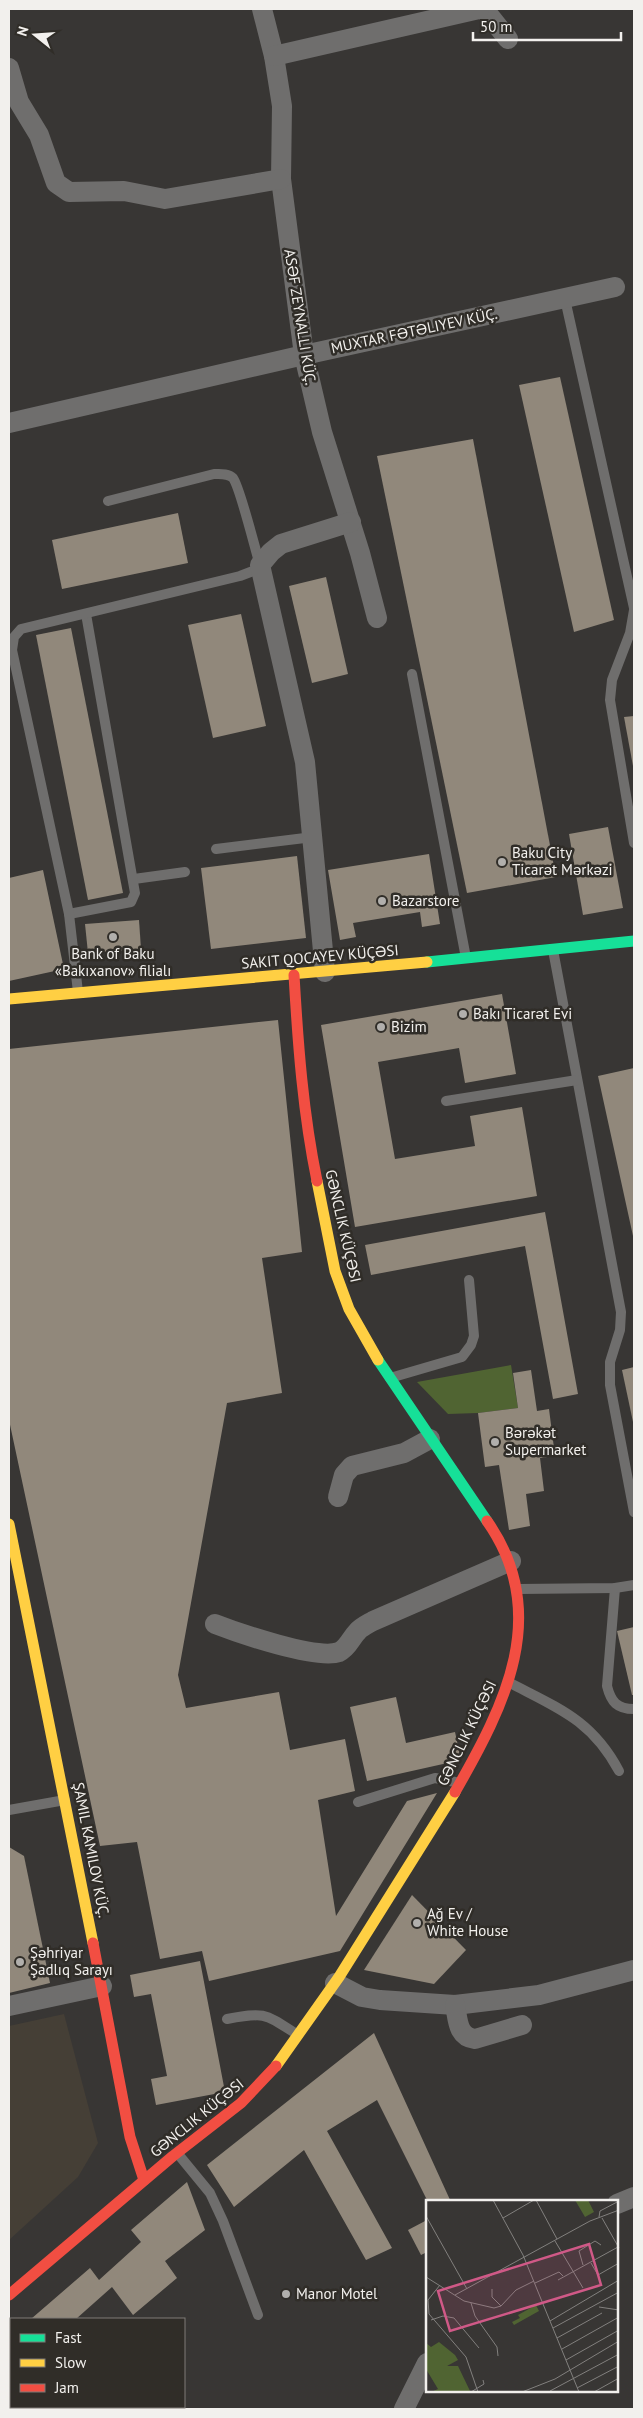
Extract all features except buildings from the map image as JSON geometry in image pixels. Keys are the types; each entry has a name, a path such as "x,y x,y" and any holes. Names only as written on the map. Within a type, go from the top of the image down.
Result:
{"street":[{"path":"262,9 274,56 282,106 281,179 304,355 322,432 351,522 377,618"},
{"path":"274,56 479,9"},
{"path":"484,9 508,39"},
{"path":"9,68 19,102 39,136 56,183 69,192 124,191 165,199 281,179"},
{"name":"MUXTAR FƏTƏLIYEV KÜÇ.","path":"9,423 304,355 615,287"},
{"path":"325,972 305,762 260,565 281,544 351,522"},
{"name":"SAKIT QOCAYEV KÜÇƏSI","path":"9,999 294,975 634,941"},
{"name":"GƏNCLIK KÜÇƏSI","path":"9,2295 144,2180 242,2103 261,2083 335,1983 438,1823 461,1783 497,1712 509,1682 516,1654 519,1626 518,1589 511,1560 499,1538 430,1439 363,1337 349,1309 335,1271 326,1235 306,1128 299,1065 294,975"},
{"path":"338,1497 344,1475 352,1466 404,1453 430,1439"},
{"name":"ŞAMIL KAMILOV KÜÇ.","path":"9,1524 66,1800 130,2137 144,2180"},
{"path":"216,1624 254,1638 287,1646 332,1653 339,1652 346,1647 358,1631 373,1621 511,1560"},
{"path":"335,1983 362,1996 380,2000 455,2005 539,1995 634,1970"},
{"path":"9,2006 102,1986"},
{"path":"455,2005 460,2032 468,2038 475,2039 522,2025"},
{"path":"618,2204 634,2197"},
{"path":"404,2409 426,2365"}],"lane":[{"path":"564,299 634,609 630,634 612,680 610,700 634,843"},
{"path":"78,993 69,914 12,650 14,637 21,629 240,576 253,571 260,565 238,491 232,478 225,474 214,474 108,501"},
{"path":"69,914 131,902 135,893 134,878 86,614"},
{"path":"412,674 466,958"},
{"path":"216,849 313,838"},
{"path":"134,878 185,872"},
{"path":"552,949 620,1312 620,1330 610,1362 610,1385 634,1512"},
{"path":"446,1101 577,1080"},
{"path":"389,1378 462,1357 471,1345 474,1336 469,1280"},
{"path":"518,1589 615,1588 634,1585"},
{"path":"615,1588 607,1686 610,1699 616,1706 634,1710"},
{"path":"509,1682 575,1718 594,1733 608,1751 619,1771"},
{"path":"358,1802 436,1778 461,1783"},
{"path":"9,1810 66,1800"},
{"path":"226,2019 257,2014 269,2016 298,2035"},
{"path":"177,2153 210,2193 223,2221 258,2315"}],"shaded area":[{"path":"64,2014 98,2143 78,2177 9,2240 9,2026"}],"green space":[{"path":"511,1365 518,1408 478,1413 448,1414 417,1382"}],"traffic: fast":[{"path":"427,962 634,941"},
{"path":"378,1360 487,1521"}],"traffic: slow":[{"path":"9,999 427,962"},
{"path":"317,1181 335,1271 349,1309 378,1360"},
{"path":"9,1524 93,1943"},
{"path":"276,2066 339,1977 455,1792"}],"traffic: jam":[{"path":"294,975 302,1079 317,1181"},
{"path":"455,1792 490,1726 504,1692 514,1658 519,1624 516,1590 506,1555 487,1521"},
{"path":"93,1943 130,2137 144,2180"},
{"path":"9,2295 173,2156 241,2103 276,2066"}],"place":[{"name":"Baku City Ticarət Mərkəzi","path":"502,862"},
{"name":"Bazarstore","path":"382,901"},
{"name":"Bank of Baku «Bakıxanov» filialı","path":"113,937"},
{"name":"Bakı Ticarət Evi","path":"463,1014"},
{"name":"Bizim","path":"381,1027"},
{"name":"Bərəkət Supermarket","path":"495,1442"},
{"name":"Ağ Ev / White House","path":"417,1923"},
{"name":"Şəhriyar Şadlıq Sarayı","path":"20,1962"},
{"name":"Manor Motel","path":"286,2294"}]}
